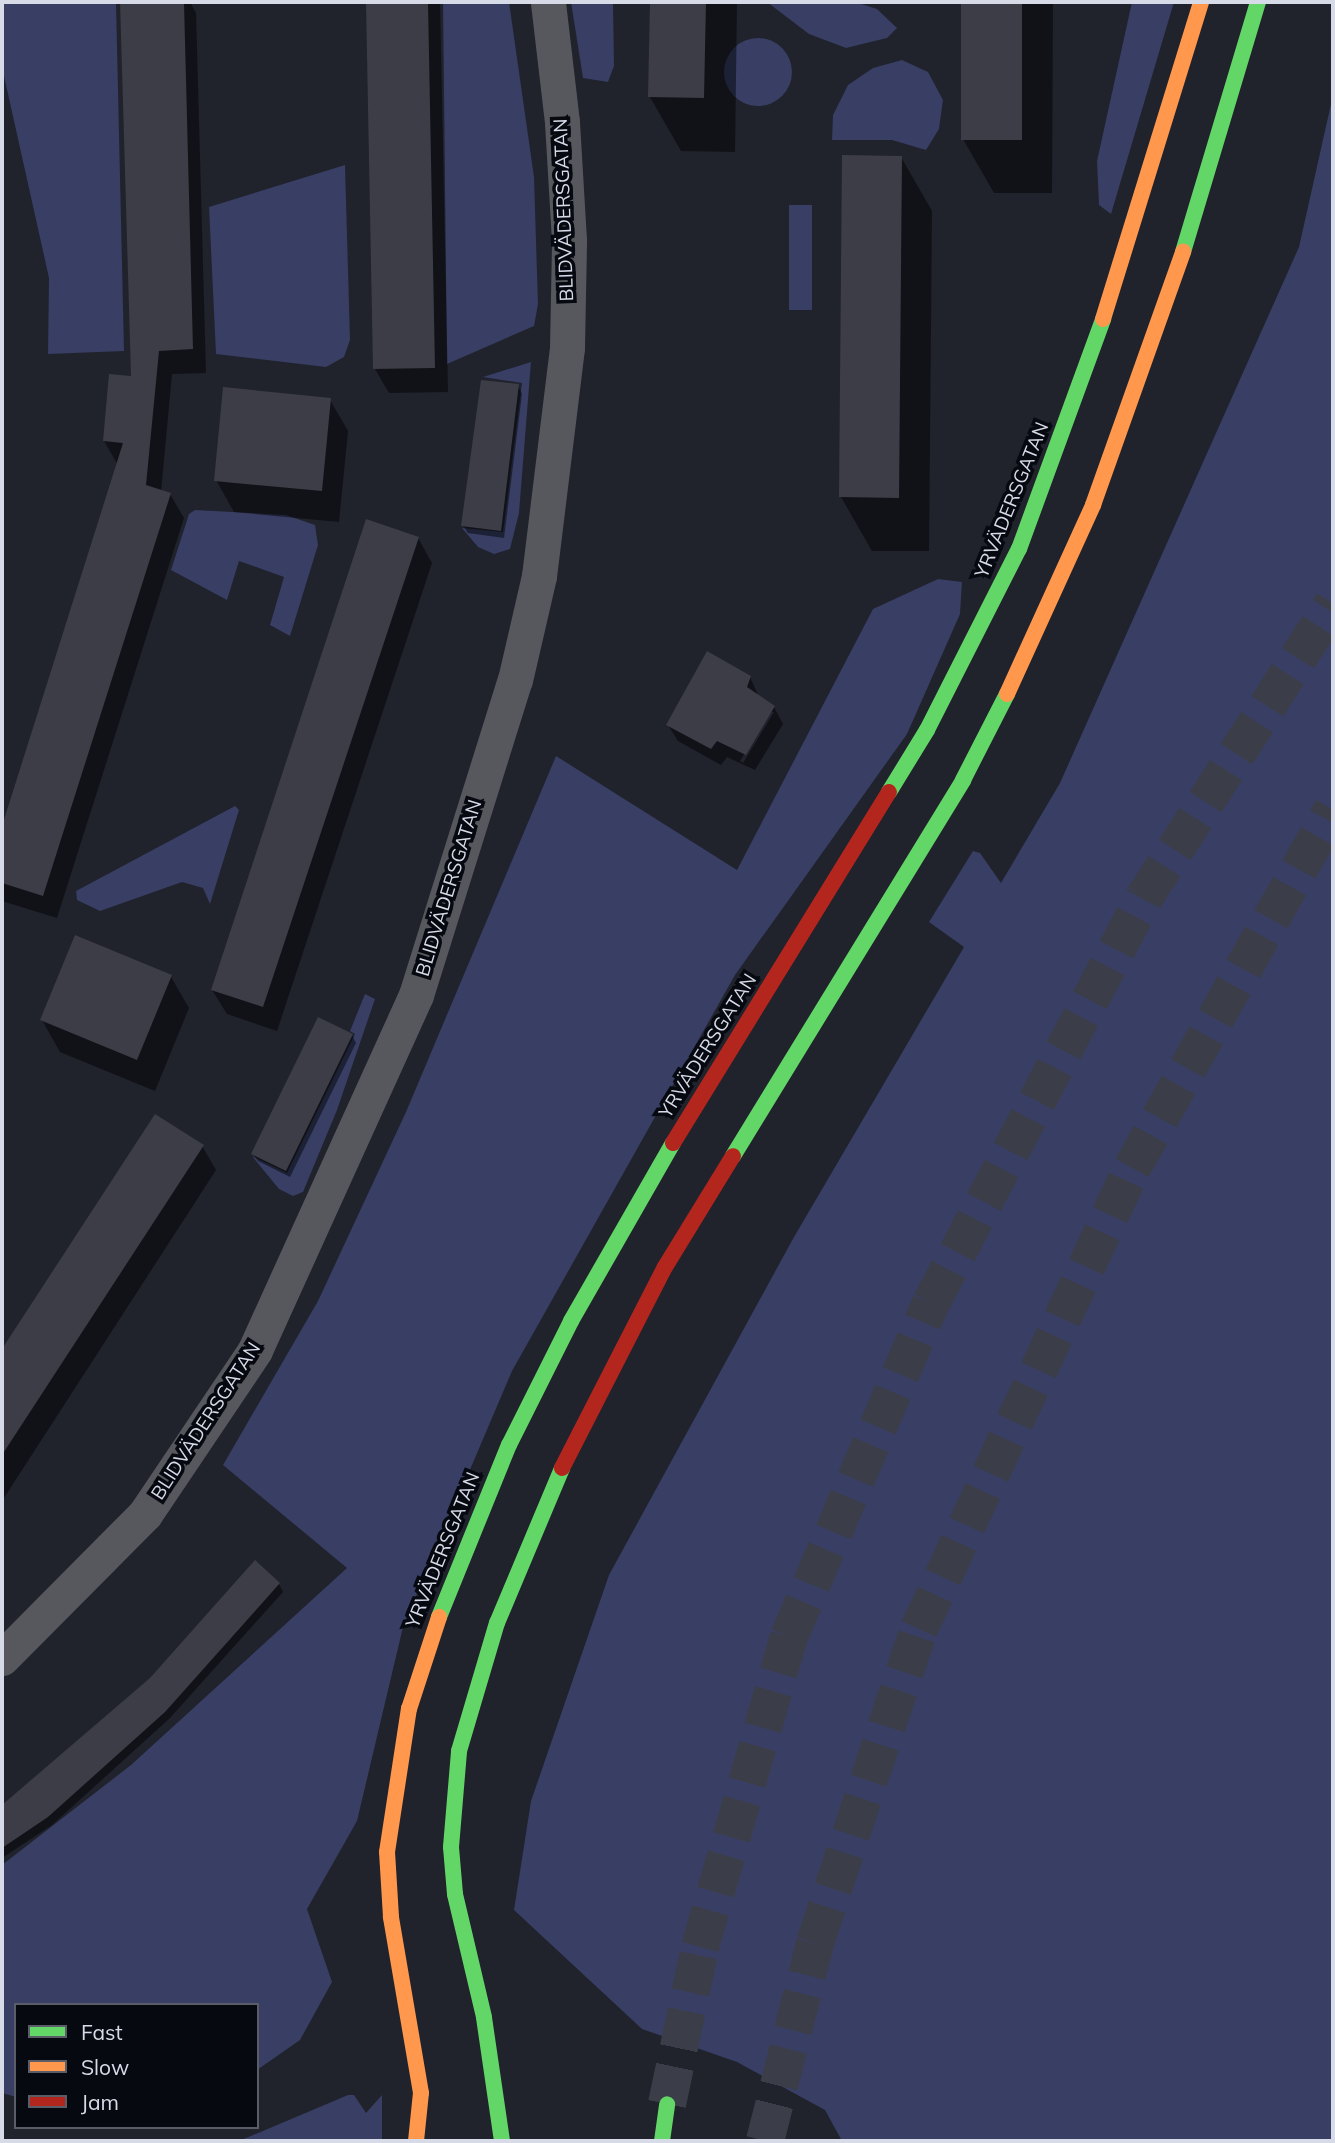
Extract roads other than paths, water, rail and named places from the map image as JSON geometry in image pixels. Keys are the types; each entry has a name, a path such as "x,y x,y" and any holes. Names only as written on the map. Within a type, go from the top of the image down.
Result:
{"main road":[{"name":"YRVÄDERSGATAN","path":"416,2141 421,2092 391,1917 387,1852 409,1709 448,1588 509,1445 571,1321 673,1142 927,730 1019,549 1115,287 1201,2"},
{"path":"502,2141 497,2097 455,1894 451,1825 459,1751 497,1623 563,1465 665,1267 962,780 1035,639 1093,505 1143,373 1213,160 1258,2"},
{"path":"490,2141 497,2097"},
{"path":"662,2141 667,2104"}],"street":[{"name":"BLIDVÄDERSGATAN","path":"2,1658 145,1514 255,1350 416,995 514,680 539,576 566,348 569,240 562,122 548,2"}],"tunnel":[{"path":"667,2104 700,1947 789,1637 931,1303 1144,898 1333,604"},
{"path":"765,2141 815,1943 919,1629 1132,1168 1333,809"}]}
